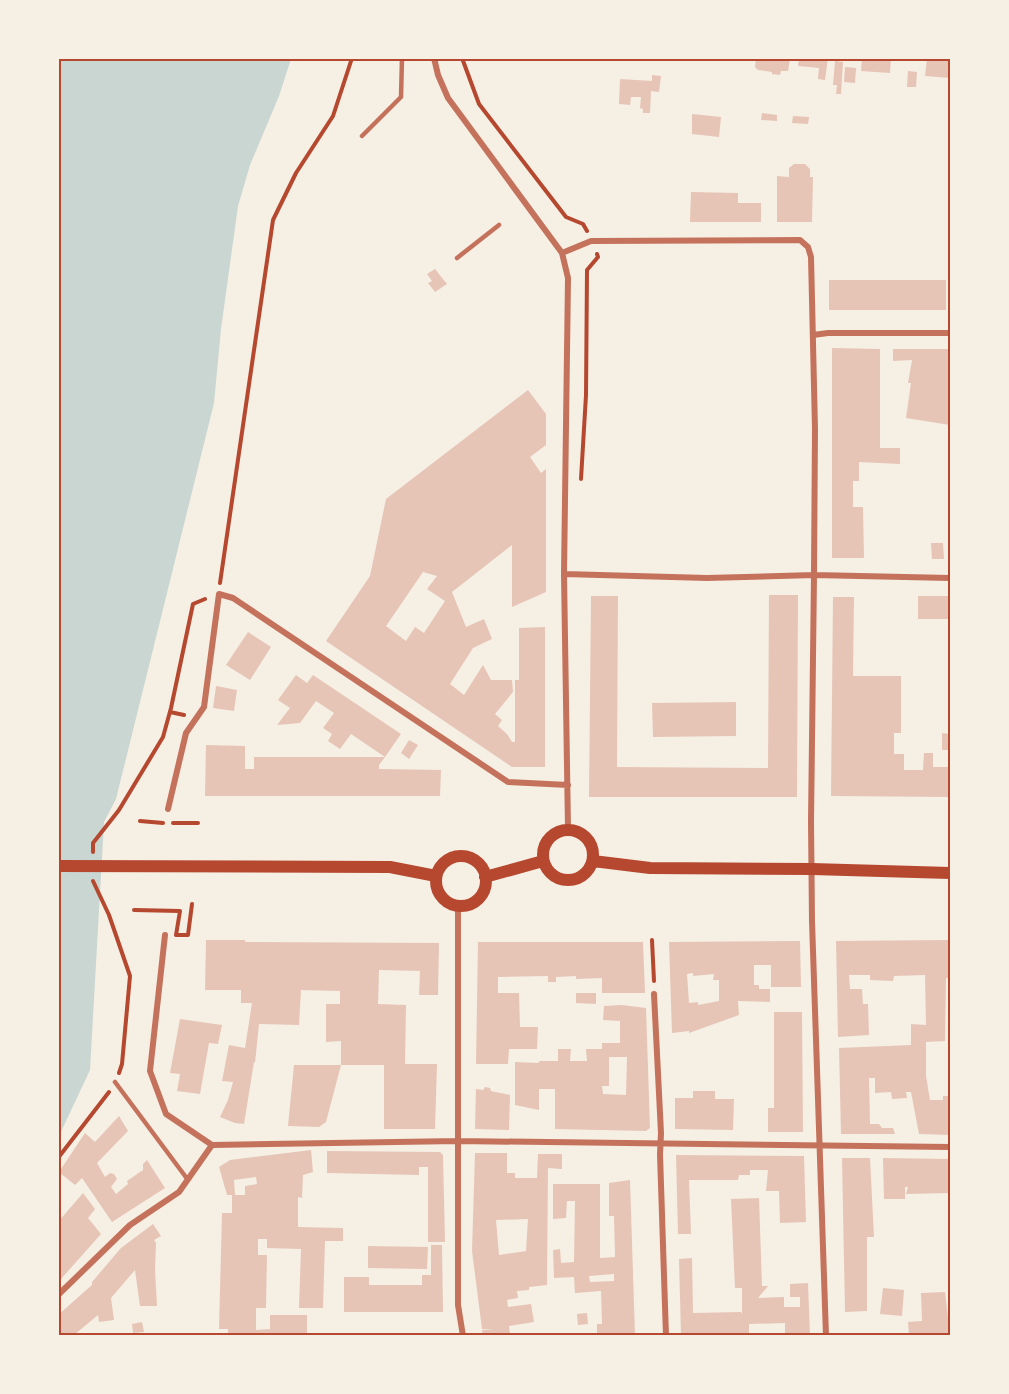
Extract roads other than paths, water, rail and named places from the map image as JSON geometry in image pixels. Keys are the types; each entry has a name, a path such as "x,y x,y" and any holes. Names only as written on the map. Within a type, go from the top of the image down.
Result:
{"main road":[{"path":"568,829 576,830 588,839 594,854 589,870 582,876 573,880 563,880 548,870 543,861 543,852 551,836 568,829"},
{"path":"461,856 477,862 483,869 485,877 486,885 479,898 473,903 458,906 448,903 436,887 439,868 452,857 461,856"},
{"path":"485,877 543,861"},
{"path":"593,861 650,868 951,873"},
{"path":"58,866 390,867 436,876"}],"street":[{"path":"434,58 438,75 448,98 562,253 568,278 564,574 568,829"},
{"path":"562,253 591,241 800,240 808,247 812,257 814,575 812,869 826,1335"},
{"path":"813,335 951,333"},
{"path":"564,574 707,578 814,575 951,578"},
{"path":"168,809 186,733 204,707 219,594 233,598 508,782 568,785"},
{"path":"458,906 458,1305 463,1335"},
{"path":"165,935 150,1071 166,1114 212,1145 458,1141 951,1147"},
{"path":"654,994 666,1335"},
{"path":"58,1295 130,1225 179,1192 212,1145"}],"lane":[{"path":"362,136 401,97 402,58"},
{"path":"457,258 499,225"},
{"path":"115,1082 188,1180"}]}
